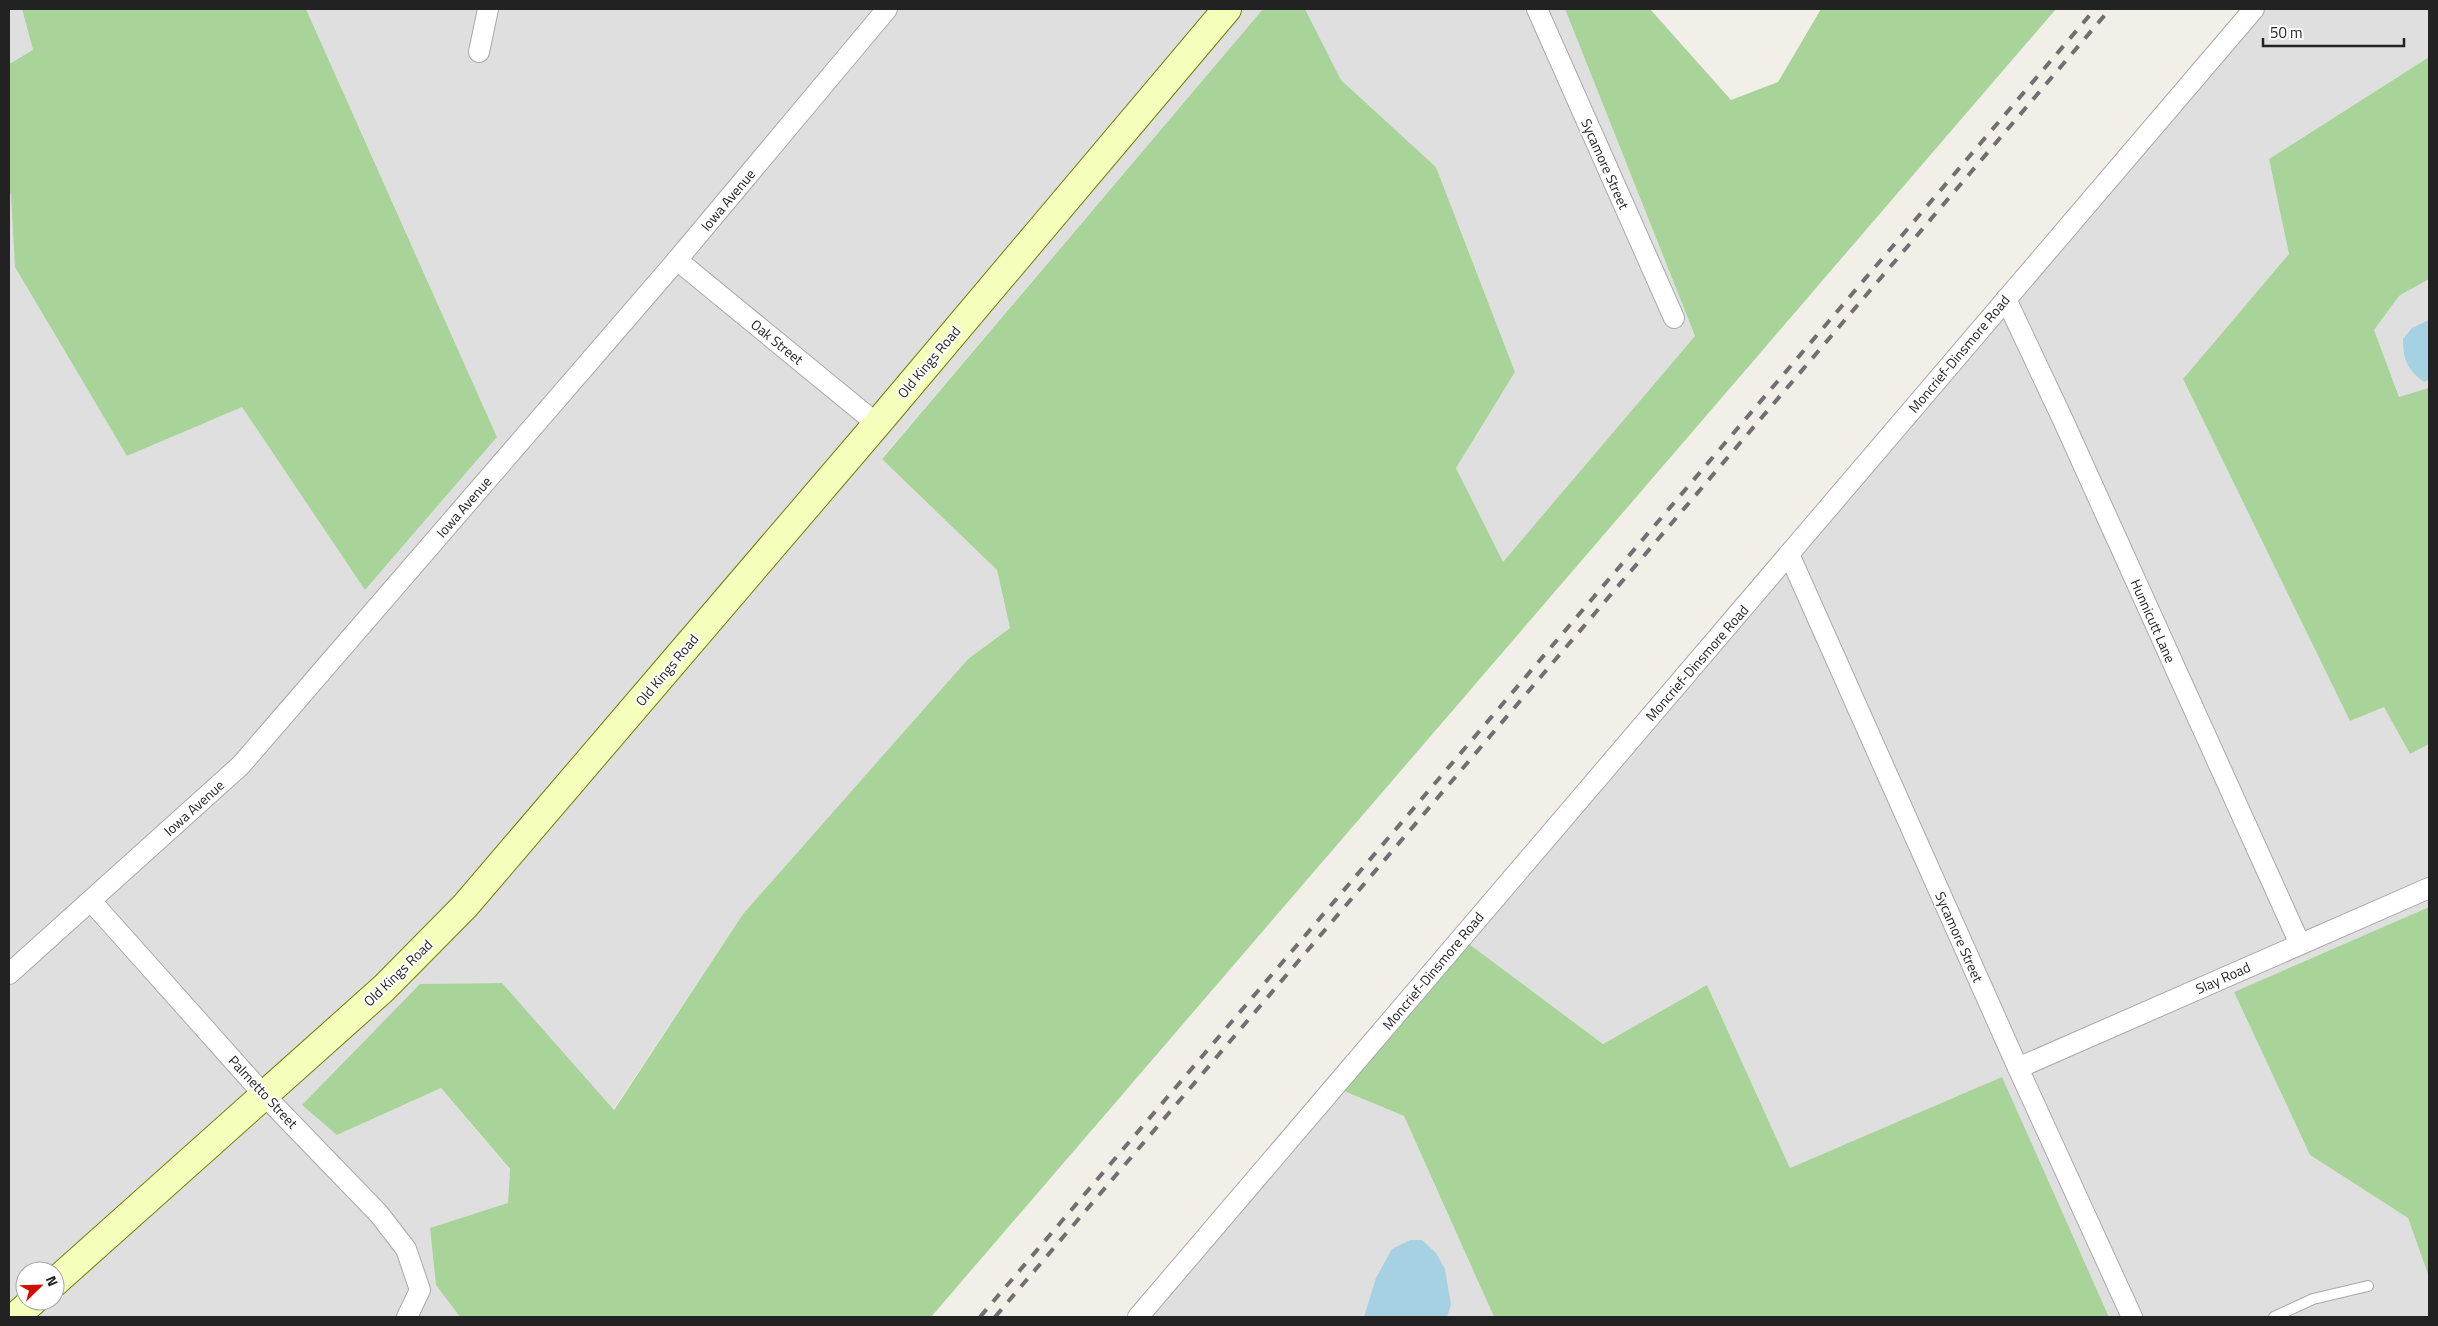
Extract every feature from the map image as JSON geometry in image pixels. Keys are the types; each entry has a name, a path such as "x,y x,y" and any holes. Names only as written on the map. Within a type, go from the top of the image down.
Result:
{"street":[{"path":"479,52 488,9"},
{"name":"Iowa Avenue","path":"9,974 241,765 677,260 887,9"},
{"name":"Old Kings Road","path":"65,1273 266,1096 384,988 465,906 877,424 1227,9"},
{"name":"Sycamore Street","path":"1537,9 1674,318"},
{"name":"Moncrief-Dinsmore Road","path":"1138,1317 2254,9"},
{"name":"Oak Street","path":"677,260 877,424"},
{"name":"Hunnicutt Lane","path":"2006,299 2063,420 2300,944"},
{"name":"Sycamore Street","path":"1789,554 2018,1068 2132,1317"},
{"name":"Slay Road","path":"2018,1068 2429,888"},
{"name":"Palmetto Street","path":"91,901 266,1096 379,1214 406,1249 420,1290 407,1317"}],"lane":[{"path":"2274,1317 2313,1299 2368,1286"}],"shaded area":[{"path":"9,9 22,9 33,50 9,64"},
{"path":"306,9 1213,9 526,821 394,962 64,1261 15,1261 15,1305 9,1311 9,190 127,456 242,406 365,590 497,437"},
{"path":"1244,9 1263,9 882,458 997,570 1010,628 968,659 743,914 613,1110 501,983 420,984 337,1135 441,1088 510,1170 508,1203 436,1285 460,1317 34,1317 41,1311 65,1311 65,1289 377,1010 482,907"},
{"path":"1305,9 1565,9 1695,336 1503,563 1456,468 1515,372 1436,167 1341,80"},
{"path":"2264,9 2429,9 2429,57 2269,159 2290,254 2183,379 2351,721 2384,706 2409,753 2429,744 2429,907 2234,992 2310,1155 2408,1218 2429,1277 2429,1317 2109,1317 2002,1078 1790,1168 1707,985 1603,1044 1469,944"},
{"path":"2429,279 2429,388 2399,398 2373,330 2399,296"},
{"path":"1344,1091 1404,1116 1494,1317 1148,1317"}],"green space":[{"path":"22,9 306,9 497,437 365,590 242,407 127,456 15,267 11,195 9,190 9,64 33,50"},
{"path":"1263,9 1305,9 1341,80 1436,167 1515,372 1456,468 1503,562 1695,336 1565,9 1650,9 1731,100 1778,82 1821,9 2056,9 931,1317 460,1317 436,1285 430,1228 508,1203 510,1169 441,1088 337,1135 302,1105 420,984 502,983 614,1110 743,914 968,659 1010,628 997,570 882,459"},
{"path":"2429,57 2429,279 2399,296 2374,330 2399,397 2429,388 2429,744 2410,754 2384,707 2350,721 2183,379 2289,254 2269,159"},
{"path":"2429,907 2429,1277 2408,1218 2310,1155 2234,992"},
{"path":"1469,944 1603,1044 1707,985 1790,1168 2002,1077 2109,1317 1494,1317 1404,1116 1344,1091"}],"water":[{"path":"2429,320 2429,380 2424,382 2407,363 2403,339 2412,328"},
{"path":"1410,1240 1422,1240 1436,1253 1445,1269 1451,1305 1447,1317 1364,1317 1376,1278 1392,1249"}],"railway":[{"path":"980,1317 2095,9"},
{"path":"995,1317 2110,9"}]}
